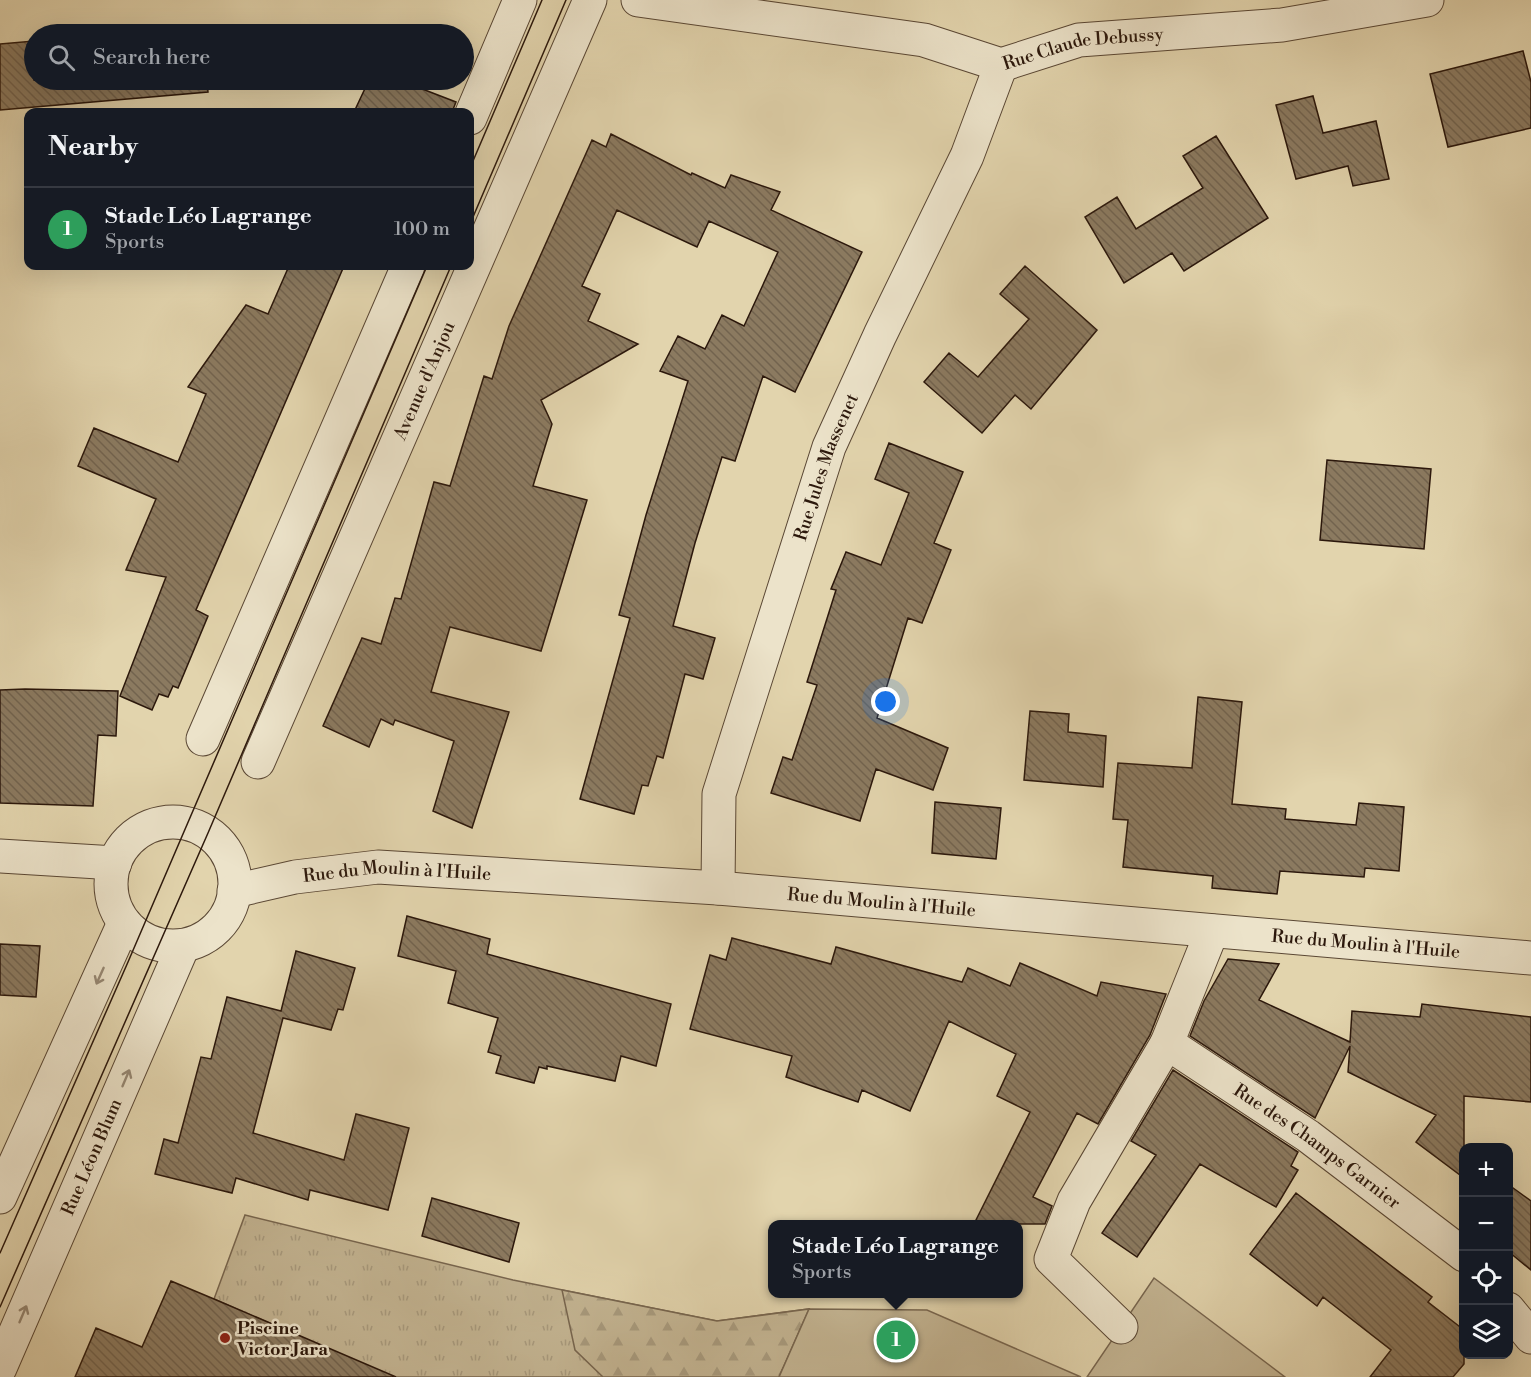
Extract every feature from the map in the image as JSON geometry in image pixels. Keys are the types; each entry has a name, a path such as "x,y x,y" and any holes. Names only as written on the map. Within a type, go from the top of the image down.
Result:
{"street":[{"path":"474,109 520,0"},
{"name":"Avenue d'Anjou","path":"474,266 590,0"},
{"name":"Rue Claude Debussy","path":"638,0 924,40 1001,65 1079,40 1282,25 1427,0"},
{"name":"Rue Jules Massenet","path":"718,888 719,794 829,447 880,335 968,156 1001,65"},
{"path":"203,739 406,270"},
{"name":"Avenue d'Anjou","path":"258,762 472,270"},
{"path":"164,823 187,824 208,833 220,844 232,865 234,891 231,906 219,926 201,940 183,946 159,945 146,941 124,923 111,896 111,882 115,863 125,845 139,832 164,823"},
{"path":"0,856 115,863"},
{"name":"Rue du Moulin à l'Huile","path":"234,891 295,877 378,867 718,888 1531,958"},
{"path":"0,1197 124,923"},
{"path":"1121,1327 1051,1259 1074,1201 1167,1043 1212,931"},
{"name":"Rue Léon Blum","path":"0,1368 183,946"},
{"name":"Rue des Champs Garnier","path":"1167,1043 1308,1136 1459,1251"},
{"path":"1513,1314 1531,1337"}],"green space":[{"path":"245,1215 513,1280 717,1321 809,1309 779,1377 393,1377 214,1299"},
{"path":"1154,1278 1285,1377 1087,1377"},
{"path":"562,1290 717,1321 809,1309 779,1377 603,1377 575,1350"},
{"path":"809,1309 927,1310 1081,1377 779,1377"}],"building":[{"path":"24,42 24,90 208,90 208,92 0,110 0,44"},
{"path":"1523,51 1531,82 1531,128 1448,147 1430,74"},
{"path":"364,90 425,90 456,102 454,108 356,108"},
{"path":"1313,96 1323,133 1376,121 1389,179 1353,186 1348,166 1296,179 1276,105"},
{"path":"611,134 691,175 692,173 725,188 731,175 780,192 771,210 862,252 795,392 763,376 735,461 722,457 695,543 673,626 715,638 703,679 685,674 663,758 657,756 648,786 642,785 634,814 580,799 630,618 619,615 646,515 688,381 660,371 678,336 705,349 722,315 744,326 778,252 709,221 697,247 617,210 582,286 600,294 588,321 638,344 541,400 552,424 533,486 587,500 541,651 450,627 431,692 509,712 472,828 433,811 454,741 395,720 393,725 381,719 369,747 323,726 362,638 381,644 395,598 401,599 434,482 450,486 484,376 492,379 509,326 592,140 606,147"},
{"path":"1216,136 1268,218 1184,271 1172,253 1124,283 1085,217 1117,197 1136,229 1203,188 1183,156"},
{"path":"1025,266 1097,330 1031,409 1015,395 982,433 924,382 949,353 978,377 1029,319 1000,294"},
{"path":"287,270 342,270 196,610 208,616 178,688 173,686 168,697 159,694 152,710 120,696 166,577 126,570 156,499 78,466 94,428 178,462 206,394 188,387 246,305 268,314"},
{"path":"889,443 963,472 934,543 951,550 922,623 908,618 877,718 948,748 933,790 876,769 860,821 771,793 783,757 792,760 817,685 807,682 836,590 831,589 846,552 881,565 909,493 875,479"},
{"path":"1327,460 1431,469 1424,549 1320,540"},
{"path":"0,690 118,691 116,736 98,735 93,806 0,803"},
{"path":"1198,697 1242,702 1232,804 1286,809 1285,819 1356,825 1359,803 1404,807 1399,871 1365,868 1364,877 1280,871 1277,894 1212,888 1213,876 1123,867 1128,820 1113,819 1118,763 1192,768"},
{"path":"1030,711 1069,714 1068,732 1106,736 1103,787 1024,780"},
{"path":"935,802 1001,808 996,859 932,853"},
{"path":"407,916 490,939 487,954 671,1004 656,1066 621,1056 615,1081 547,1066 547,1069 539,1067 534,1083 496,1073 501,1056 488,1052 498,1018 448,1003 456,971 398,956"},
{"path":"732,938 831,964 836,947 962,982 968,968 1010,986 1020,963 1097,996 1101,982 1166,994 1150,1035 1098,1124 1077,1113 1033,1197 1052,1206 1045,1224 1023,1224 1023,1220 976,1220 1030,1112 997,1096 1016,1054 949,1021 910,1111 862,1090 858,1102 786,1077 792,1056 690,1029 710,955 726,960"},
{"path":"0,944 40,946 36,997 0,995"},
{"path":"296,951 355,968 343,1010 338,1009 331,1030 283,1018 253,1133 344,1160 356,1114 409,1128 388,1210 310,1190 308,1200 236,1178 232,1193 155,1174 164,1139 178,1143 201,1057 211,1059 227,997 281,1011"},
{"path":"1228,959 1279,964 1259,1000 1350,1042 1352,1011 1420,1017 1422,1004 1531,1017 1531,1102 1464,1096 1464,1143 1459,1143 1459,1174 1416,1142 1436,1115 1348,1072 1350,1046 1315,1118 1190,1036 1204,1001"},
{"path":"1173,1070 1298,1152 1291,1166 1298,1170 1276,1207 1200,1164 1137,1257 1102,1233 1156,1155 1131,1141"},
{"path":"1513,1188 1531,1201 1531,1270 1513,1255"},
{"path":"1296,1193 1432,1297 1428,1302 1459,1326 1459,1359 1464,1359 1464,1364 1453,1377 1370,1377 1391,1350 1323,1297 1317,1306 1250,1254"},
{"path":"432,1198 519,1223 509,1262 422,1236"},
{"name":"Piscine Victor Jara","path":"171,1281 396,1377 75,1377 96,1328 142,1347"}],"tram line":[{"path":"474,159 542,0"},
{"path":"474,215 566,0"},
{"path":"0,1253 128,962 425,270"},
{"path":"0,1307 208,833 449,270"}],"place":[{"name":"Piscine Victor Jara","path":"225,1338"},
{"name":"Stade Léo Lagrange","path":"896,1340"}]}
